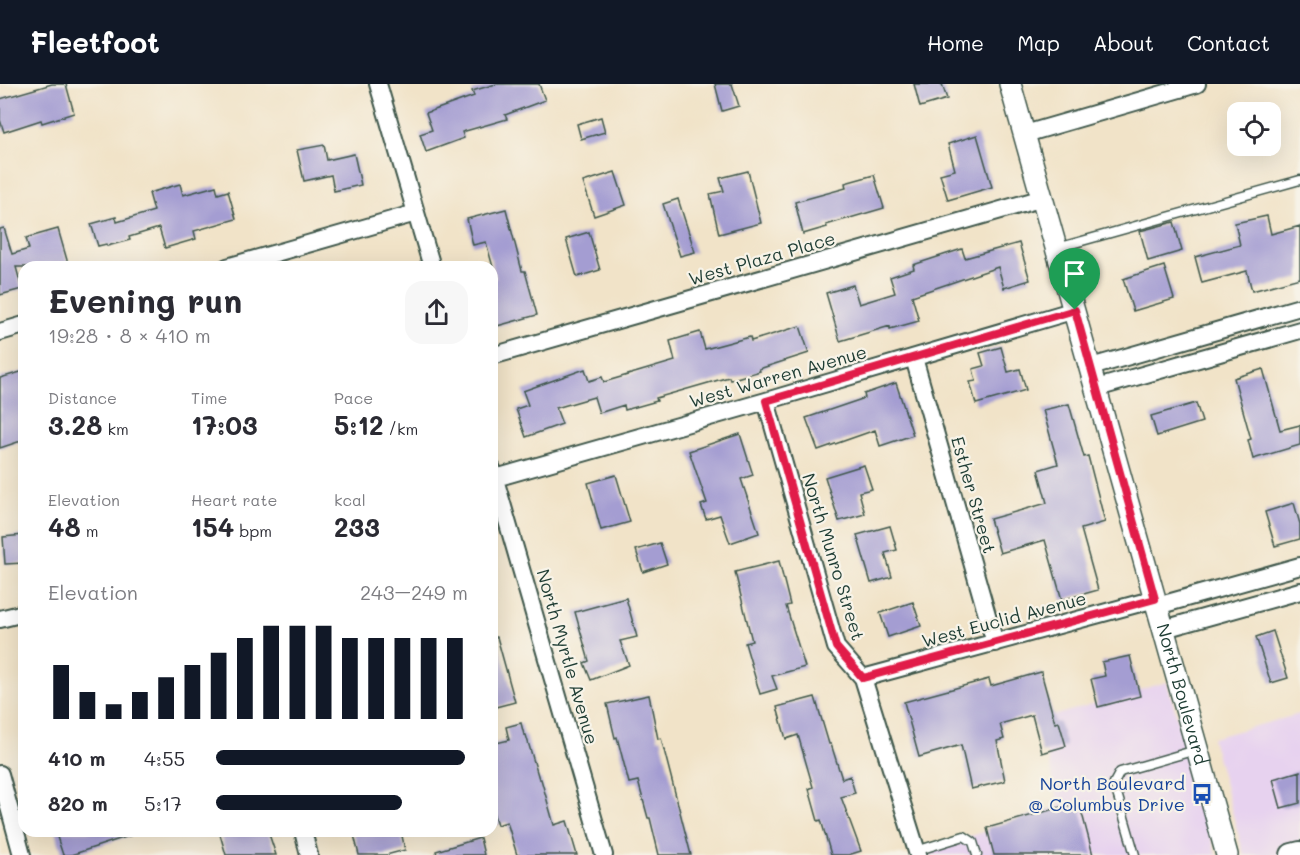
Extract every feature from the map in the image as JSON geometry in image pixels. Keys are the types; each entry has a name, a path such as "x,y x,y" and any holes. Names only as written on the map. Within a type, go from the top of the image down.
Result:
{"main road":[{"path":"1292,855 1300,853"}],"street":[{"path":"378,84 430,261"},
{"name":"North Boulevard","path":"1010,84 1227,855"},
{"path":"1025,134 1197,84"},
{"name":"West Plaza Place","path":"498,354 1043,198"},
{"path":"248,261 416,213"},
{"path":"1091,367 1300,308"},
{"name":"West Warren Avenue","path":"498,474 766,401 1075,310"},
{"path":"0,332 18,327"},
{"path":"1097,388 1300,330"},
{"name":"Esther Street","path":"914,358 995,643"},
{"name":"North Munro Street","path":"766,401 836,647 863,678 917,853"},
{"name":"North Myrtle Avenue","path":"498,492 604,855"},
{"name":"West Euclid Avenue","path":"863,678 1300,566"},
{"path":"1164,629 1300,591"},
{"path":"0,619 18,614"},
{"path":"0,774 22,855"},
{"path":"304,837 309,855"}],"lane":[{"path":"1057,248 1300,180"},
{"path":"1135,855 1114,783 1120,772 1197,750"},
{"path":"917,853 964,836 973,842 977,855"}],"shaded area":[{"path":"1167,682 1216,855 928,855 927,851 1059,806 1039,720"},
{"path":"1300,714 1300,855 1244,855 1212,738"}],"building":[{"path":"52,84 66,84 74,113 42,123 41,120 4,132 0,120 0,99"},
{"path":"496,84 539,84 545,100 505,115 507,119 462,132 464,138 426,152 420,134 432,130 426,113 474,96 472,91"},
{"path":"715,84 732,84 739,106 722,111"},
{"path":"914,84 942,84 947,99 920,107"},
{"path":"601,117 605,132 581,139 577,124"},
{"path":"977,135 992,187 948,200 940,174 955,170 948,144"},
{"path":"324,145 327,160 354,154 361,185 334,191 331,175 304,181 297,150"},
{"path":"748,171 761,223 719,234 710,194 724,191 720,178"},
{"path":"615,172 626,205 594,216 583,182"},
{"path":"874,175 884,208 803,234 795,202 846,188 845,183"},
{"path":"180,184 183,195 216,186 218,194 228,191 236,219 194,231 196,239 165,248 159,228 129,237 130,240 98,246 91,224 116,217 117,222 154,211 149,193"},
{"path":"678,199 695,252 680,256 663,204"},
{"path":"506,209 522,271 525,271 537,315 498,326 498,261 491,261 486,242 473,245 467,219"},
{"path":"1267,216 1271,234 1300,226 1300,278 1252,291 1247,271 1202,283 1195,257 1240,245 1235,223"},
{"path":"1174,222 1182,251 1148,261 1140,231"},
{"path":"4,228 12,254 29,249 26,238 58,229 67,261 18,261 18,267 16,267 18,290 0,295 0,229"},
{"path":"589,232 600,270 577,277 566,239"},
{"path":"1019,243 1030,280 1004,288 998,267 912,296 919,321 890,329 890,326 840,341 826,293 853,285 859,304 895,293 890,277 914,269 913,265 962,249 965,258"},
{"path":"1164,266 1174,299 1133,311 1123,279"},
{"path":"800,326 809,353 730,380 729,377 656,398 657,401 625,410 624,405 599,413 594,397 556,408 562,424 526,437 516,409 528,405 523,391 585,369 589,381 602,377 604,382 675,361 670,341 700,332 705,349 750,337 751,341"},
{"path":"1001,347 1008,372 1020,369 1026,390 976,404 970,382 976,381 973,369 984,366 980,353"},
{"path":"1263,369 1280,430 1300,425 1300,445 1253,459 1248,440 1251,439 1234,378"},
{"path":"18,373 18,442 0,448 0,378"},
{"path":"896,383 913,435 880,446 875,430 818,450 806,418 865,398 864,394"},
{"path":"1196,403 1202,422 1157,436 1151,416"},
{"path":"1069,404 1084,457 1088,456 1105,522 1081,529 1098,590 1062,600 1045,540 1000,553 990,519 1047,503 1038,470 1058,464 1043,410"},
{"path":"740,434 753,475 741,479 759,533 730,543 720,515 706,519 701,505 707,503 689,451"},
{"path":"864,465 872,489 859,492 865,514 839,521 825,477"},
{"path":"616,475 630,522 601,530 588,483"},
{"path":"1294,503 1300,524 1300,539 1275,546 1265,512"},
{"path":"890,526 897,550 885,553 892,577 871,583 857,535"},
{"path":"18,536 18,563 5,564 3,537"},
{"path":"660,543 667,564 643,572 636,550"},
{"path":"779,561 790,605 786,606 805,667 772,676 777,689 760,694 745,643 752,641 735,572"},
{"path":"626,598 637,637 620,641 629,665 591,680 584,663 589,661 575,612"},
{"path":"913,602 921,626 888,637 880,613"},
{"path":"1273,631 1288,678 1271,683 1256,637"},
{"path":"498,641 515,702 498,706"},
{"path":"1130,656 1140,696 1098,707 1091,679 1105,676 1102,662"},
{"path":"1041,672 1055,723 1059,722 1066,746 1042,753 1032,715 1000,724 1004,739 997,741 1005,781 971,789 961,745 919,757 904,702 989,679 991,686"},
{"path":"649,695 658,739 661,738 691,855 659,855 638,781 629,783 617,737 615,738 607,704"},
{"path":"815,697 842,779 850,776 855,793 841,797 861,851 848,855 831,855 809,789 813,787 798,735 786,739 777,707"},
{"path":"521,723 554,825 567,821 577,855 517,855 507,822 498,825 498,743 509,740 506,727"},
{"path":"1300,771 1300,803 1281,808 1273,779"},
{"path":"1079,802 1093,855 994,855 987,828"},
{"path":"57,837 126,837 71,855 63,855"},
{"path":"221,837 270,837 276,855 226,855"},
{"path":"354,837 402,837 405,850 386,855 359,855"},
{"path":"480,838 484,855 437,855 436,851"}],"place":[{"name":"North Boulevard @ Columbus Drive","path":"1202,794"}],"route":[{"path":"1075,310 1155,599 863,678 836,647 766,401 1075,310"}]}
